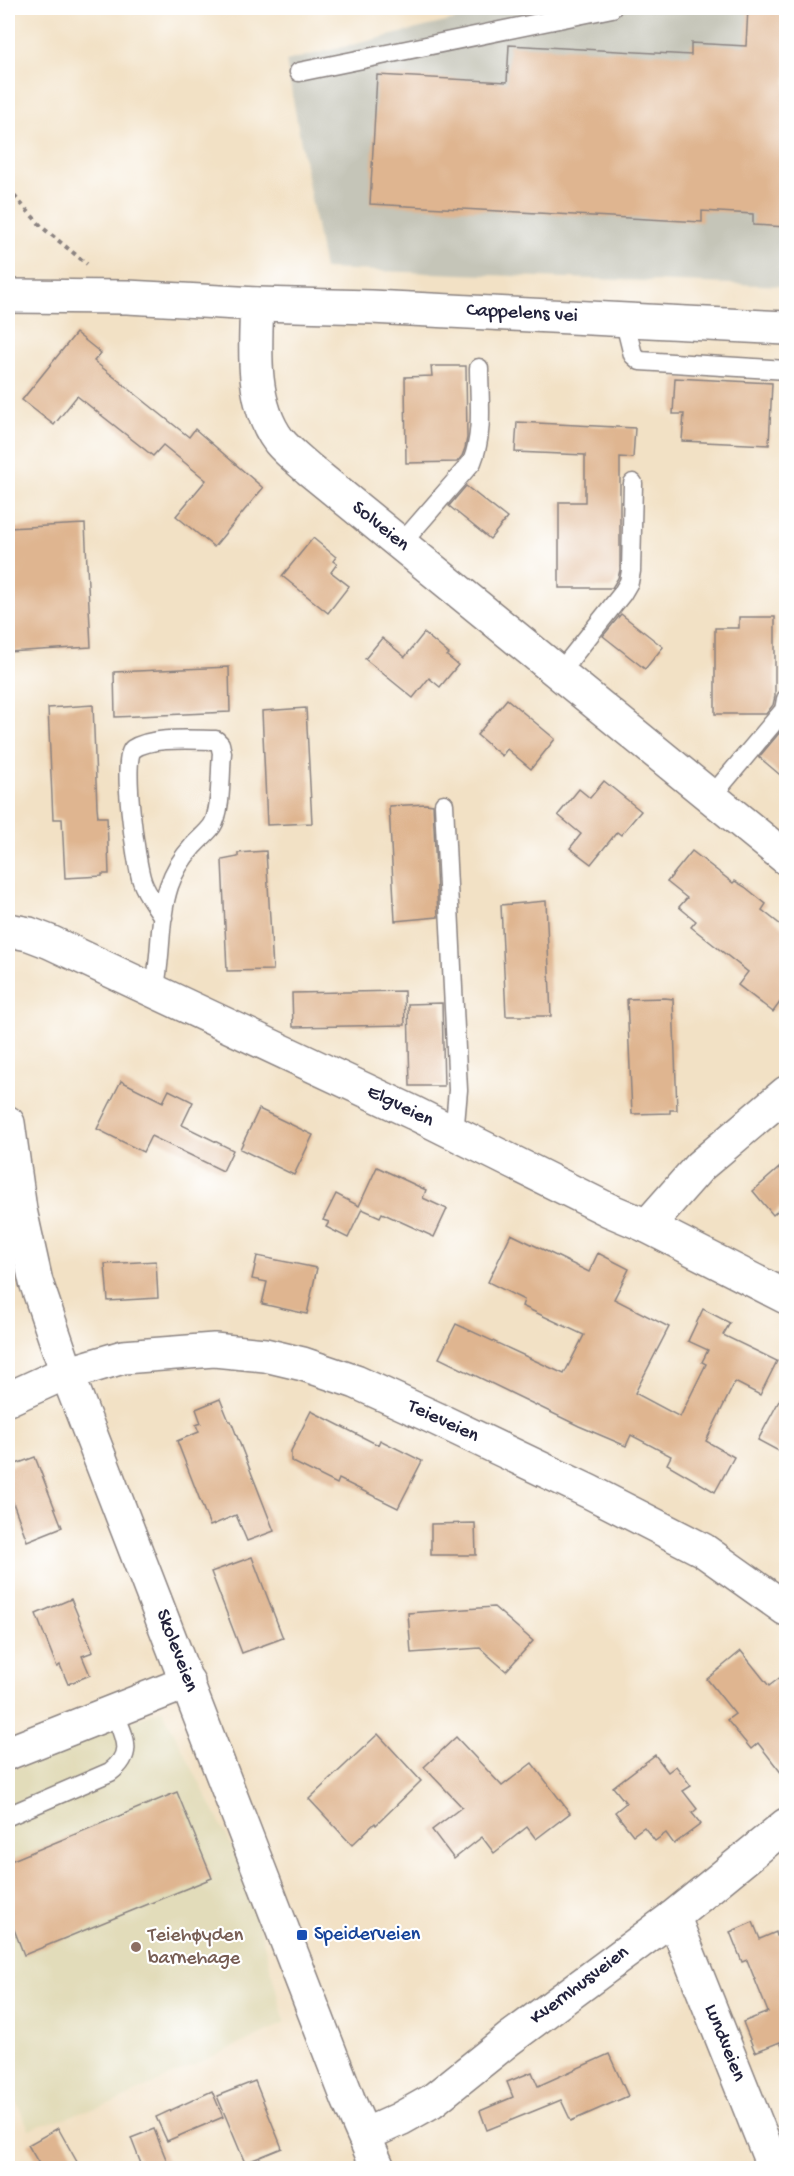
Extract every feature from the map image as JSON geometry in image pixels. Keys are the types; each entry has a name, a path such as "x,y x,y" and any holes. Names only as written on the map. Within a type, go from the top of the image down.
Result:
{"street":[{"path":"8,296 127,297 257,304"},
{"name":"Cappelens vei","path":"257,304 372,307 786,328"},
{"name":"Solveien","path":"257,304 259,390 268,420 279,441 310,471 786,858"},
{"name":"Elgveien","path":"8,930 29,934 50,942 414,1113 454,1135 647,1226 786,1297"},
{"path":"647,1226 700,1166 786,1093"},
{"name":"Skoleveien","path":"8,1123 20,1210 36,1282 67,1373 370,2158"},
{"name":"Teieveien","path":"8,1399 67,1373 123,1357 214,1350 265,1355 303,1364 356,1382 579,1487 703,1550 786,1609"},
{"path":"8,1754 188,1682"},
{"name":"Kvernhusveien","path":"370,2158 400,2119 432,2101 509,2039 672,1918 786,1825"},
{"name":"Lundveien","path":"672,1918 774,2169"}],"lane":[{"path":"299,72 612,8"},
{"path":"624,319 633,356 640,361 786,370"},
{"path":"401,544 472,462 477,451 480,429 479,368"},
{"path":"560,672 629,582 633,483"},
{"path":"711,797 784,710 786,699"},
{"path":"154,991 168,888 175,871 191,848 212,825 217,815 222,753 220,744 216,740 147,743 134,748 130,753 129,790 141,880 163,916"},
{"path":"444,804 458,1090 454,1135"},
{"path":"8,1816 110,1773 121,1764 125,1756 125,1741 114,1711"}],"path":[{"path":"8,189 43,228 127,297"}],"shaded area":[{"path":"503,8 786,8 786,286 324,269 286,61"},
{"name":"Teiehøyden barnehage","path":"162,1709 245,1872 285,2023 115,2102 29,2129 8,2084 8,1771"}],"building":[{"path":"748,8 786,8 786,227 753,225 753,214 702,211 702,222 370,204 377,75 507,82 509,45 691,55 691,43 746,46"},
{"path":"76,333 101,353 94,361 189,437 195,429 263,488 214,547 176,516 206,480 163,445 153,456 77,396 54,425 22,400"},
{"path":"431,366 466,366 467,438 465,448 457,462 406,463 405,377 432,376"},
{"path":"675,378 772,383 769,445 682,441 684,414 673,414"},
{"path":"517,422 635,428 633,458 620,457 620,570 612,588 559,588 559,502 585,502 585,455 515,452"},
{"path":"466,486 507,518 490,539 449,506"},
{"path":"85,524 91,647 8,652 8,528"},
{"path":"313,538 336,557 333,561 337,564 331,572 349,586 328,613 282,576"},
{"path":"621,614 663,647 645,669 603,636"},
{"path":"739,617 775,617 775,696 773,705 766,714 715,714 715,628 739,628"},
{"path":"424,633 449,654 447,656 458,665 440,687 429,678 413,698 365,659 382,638 405,657"},
{"path":"229,667 230,712 115,717 114,672"},
{"path":"507,699 555,739 531,769 507,749 502,756 477,735"},
{"path":"93,705 97,807 98,817 107,817 109,874 65,878 62,819 53,819 48,708"},
{"path":"306,708 312,823 267,825 262,711"},
{"path":"786,725 786,780 759,757"},
{"path":"604,781 641,811 621,835 617,832 591,864 570,848 581,834 558,815 579,789 590,798"},
{"path":"433,805 438,917 395,921 389,806"},
{"path":"266,851 273,970 227,971 222,860 238,857 238,853"},
{"path":"692,851 733,883 735,881 745,887 766,904 762,910 786,929 786,994 773,1012 738,985 748,972 691,927 696,921 679,907 687,898 667,882"},
{"path":"546,901 551,1016 506,1016 501,905"},
{"path":"404,991 405,1025 293,1027 292,993"},
{"path":"627,999 673,999 677,1110 670,1110 670,1113 632,1114"},
{"path":"442,1003 444,1086 410,1086 408,1004"},
{"path":"121,1081 163,1102 169,1090 193,1102 182,1125 233,1150 223,1171 151,1136 143,1152 97,1129"},
{"path":"259,1109 313,1135 294,1175 240,1149"},
{"path":"786,1162 786,1203 773,1215 753,1191"},
{"path":"377,1167 426,1190 423,1198 447,1209 434,1237 382,1213 380,1217 362,1209 348,1238 326,1227 329,1222 323,1220 336,1194 359,1206"},
{"path":"511,1234 589,1272 598,1253 629,1269 614,1299 669,1327 635,1393 680,1417 706,1364 702,1362 708,1350 688,1341 703,1309 730,1323 723,1335 777,1361 760,1395 735,1382 706,1441 734,1457 715,1492 667,1464 671,1456 631,1435 626,1446 579,1426 439,1358 456,1324 564,1374 584,1335 522,1306 524,1300 488,1282"},
{"path":"257,1256 317,1268 307,1314 262,1304 267,1282 252,1279"},
{"path":"156,1261 158,1298 108,1301 105,1264"},
{"path":"786,1388 786,1455 758,1440"},
{"path":"220,1399 231,1421 274,1531 247,1541 236,1515 210,1526 177,1441 199,1432 196,1425 201,1423 196,1409"},
{"path":"311,1411 378,1445 380,1440 422,1461 398,1508 339,1479 337,1484 291,1461 291,1451"},
{"path":"35,1457 62,1527 27,1541 8,1489 8,1467"},
{"path":"475,1523 476,1555 431,1555 431,1524"},
{"path":"252,1557 283,1638 242,1653 211,1572"},
{"path":"71,1599 93,1652 82,1656 90,1675 68,1684 60,1665 57,1667 36,1614"},
{"path":"494,1607 533,1641 506,1671 480,1648 411,1653 408,1613"},
{"path":"741,1651 769,1686 786,1673 786,1779 758,1743 751,1749 727,1720 735,1714 707,1679"},
{"path":"378,1734 421,1781 352,1845 309,1799"},
{"path":"456,1737 502,1786 532,1763 570,1813 536,1839 527,1827 494,1853 482,1837 454,1859 432,1830 462,1807 424,1767"},
{"path":"655,1755 668,1772 676,1766 691,1786 683,1791 697,1809 692,1813 701,1824 674,1844 666,1833 655,1841 644,1827 633,1835 615,1812 626,1803 613,1787"},
{"path":"177,1792 212,1878 24,1955 8,1914 8,1862"},
{"path":"753,1922 760,1939 776,1932 777,1936 786,1932 786,2056 780,2042 755,2052 743,2022 768,2012 747,1960 742,1962 730,1932"},
{"path":"609,2054 628,2096 571,2121 561,2100 487,2130 480,2111 513,2097 507,2082 532,2072 538,2086"},
{"path":"255,2081 282,2148 245,2163 217,2096"},
{"path":"212,2091 223,2117 167,2141 156,2117"},
{"path":"58,2128 81,2169 42,2169 28,2145"},
{"path":"154,2129 170,2169 143,2169 131,2138"}],"place":[{"name":"Speiderveien","path":"302,1935"},
{"name":"Teiehøyden barnehage","path":"136,1947"}]}
